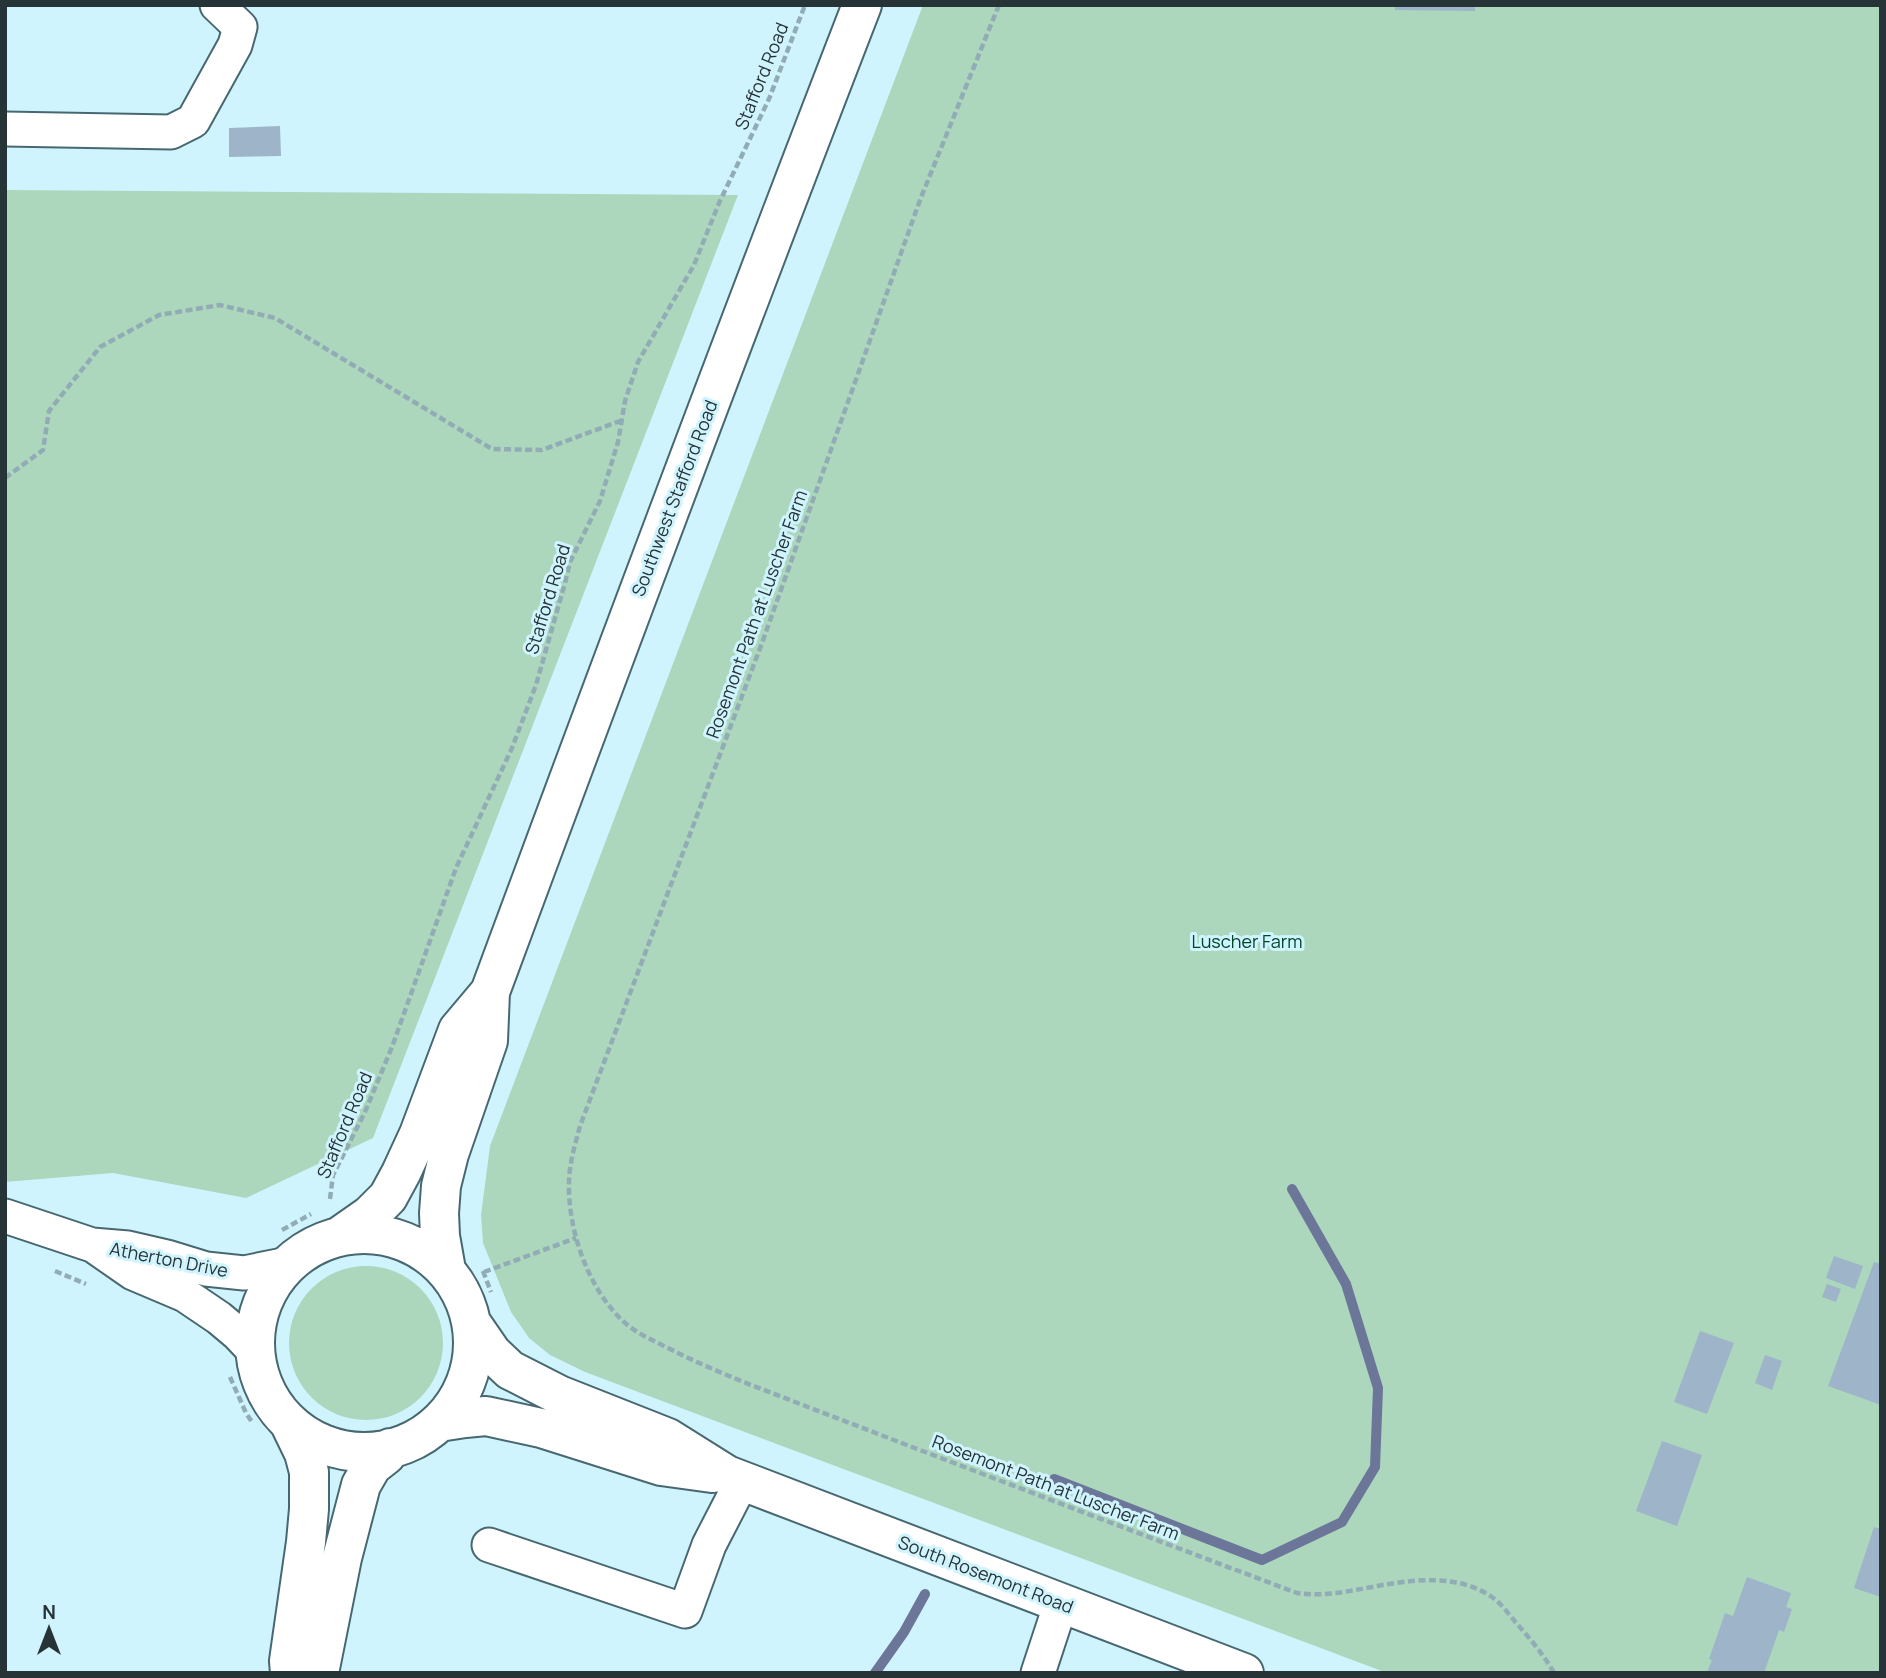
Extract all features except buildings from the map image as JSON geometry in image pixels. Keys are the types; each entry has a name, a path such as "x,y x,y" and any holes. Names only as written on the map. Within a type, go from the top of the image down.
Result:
{"main road":[{"name":"Southwest Stafford Road","path":"463,1267 440,1236 441,1186 449,1154 488,1041 490,992 776,227 862,5"},
{"name":"Southwest Stafford Road","path":"329,1218 370,1215 388,1197 419,1134 458,1031 490,992"},
{"path":"329,1218 372,1234 394,1238 463,1267 462,1295 482,1310 470,1368 462,1390 439,1422 414,1439 390,1448 366,1452 345,1450 322,1443 271,1423 278,1410 258,1372 242,1364 272,1282 280,1250 309,1248 329,1218"},
{"name":"South Rosemont Road","path":"482,1310 492,1353 510,1370 559,1395 668,1438 735,1478 1244,1673"},
{"name":"South Rosemont Road","path":"439,1422 486,1416 541,1429 661,1466 735,1478"},
{"path":"271,1423 304,1453 309,1472 306,1542 289,1661 290,1673"},
{"path":"319,1673 358,1494 369,1470 388,1454 390,1448"}],"street":[{"path":"5,129 171,132 193,121 235,45 240,27 217,5"},
{"name":"Atherton Drive","path":"5,1216 92,1245 128,1248 223,1272 244,1273 280,1250"},
{"name":"Atherton Drive","path":"92,1245 133,1273 185,1295 219,1318 238,1334 242,1364"},
{"path":"489,1545 685,1611 735,1478"},
{"path":"1038,1673 1061,1602"}],"path":[{"name":"Stafford Road","path":"329,1218 333,1175 383,1069 456,868 512,748 536,685 570,562 600,501 638,362 694,265 719,203 769,100 805,5"},
{"name":"Rosemont Path at Luscher Farm","path":"999,5 920,200 762,643 580,1126 572,1154 569,1183 576,1238 587,1268 617,1315 639,1335 704,1367 1297,1593 1312,1596 1402,1582 1435,1580 1458,1583 1479,1590 1494,1598 1529,1637 1554,1673"},
{"path":"5,478 43,450 49,411 100,347 159,315 220,305 275,318 492,449 542,450 621,421"},
{"path":"280,1250 300,1219 329,1218"},
{"path":"463,1267 484,1272 576,1238"},
{"path":"43,1267 91,1286"},
{"path":"482,1310 484,1272"},
{"path":"242,1364 246,1413 271,1423"}],"green space":[{"name":"Luscher Farm","path":"923,5 1881,5 1881,1673 1387,1673 585,1372 550,1355 529,1338 511,1312 483,1243 481,1215 490,1146"},
{"path":"5,190 738,195 373,1138 246,1198 113,1173 5,1182"},
{"path":"366,1266 395,1272 420,1289 437,1314 443,1343 437,1372 420,1397 395,1414 366,1420 337,1414 312,1397 295,1372 289,1343 295,1314 312,1289 337,1272"}],"waterway":[{"path":"1054,1479 1262,1560 1342,1522 1375,1467 1378,1388 1346,1284 1292,1189"},
{"path":"875,1673 904,1632 925,1594"}]}
